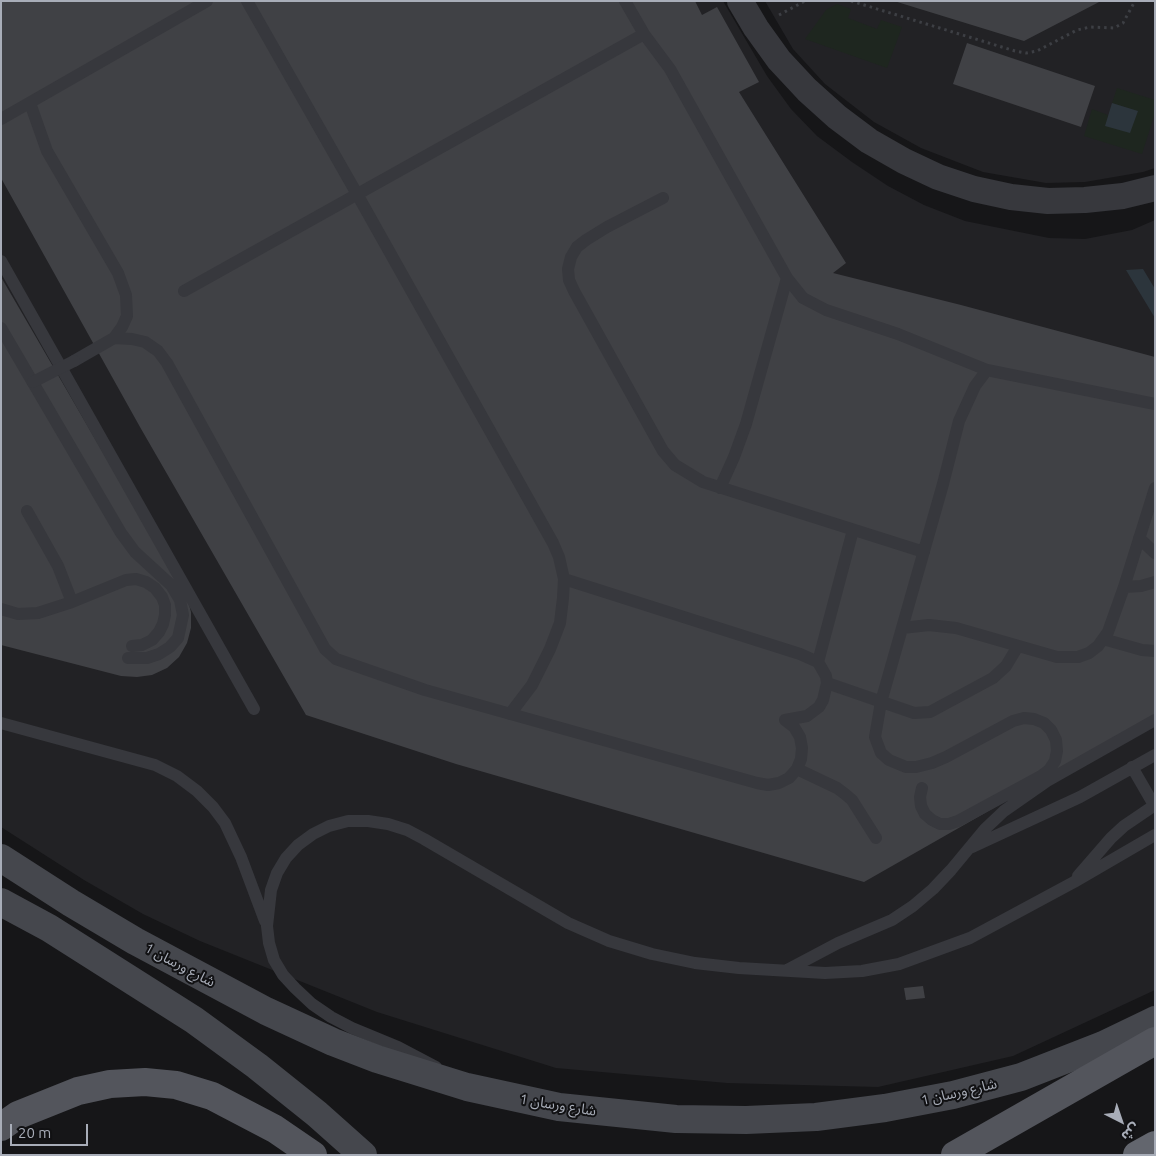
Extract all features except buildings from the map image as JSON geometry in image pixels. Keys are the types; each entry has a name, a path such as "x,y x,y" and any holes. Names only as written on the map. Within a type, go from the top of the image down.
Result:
{"highway":[{"path":"1138,1155 1155,1145"}],"main road":[{"path":"955,1155 1155,1041"},
{"path":"10,1121 78,1091 110,1084 145,1082 176,1085 212,1096 246,1112 313,1155"}],"street":[{"path":"740,1 756,28 779,60 836,117 876,145 938,177 974,189 1010,197 1048,201 1123,196 1155,188"},
{"name":"شارع ورسان 1","path":"1,858 135,941 266,1010 333,1042 377,1059 467,1087 559,1106 676,1119 746,1120 816,1117 885,1108 953,1095 1020,1077 1103,1045 1155,1020"},
{"path":"1,902 49,928 194,1020 257,1066 317,1114 363,1155"}],"lane":[{"path":"1,119 207,1"},
{"path":"247,1 358,194 553,543 564,579 560,624 532,685 510,714"},
{"path":"625,1 644,34 670,69 787,278 803,298 814,305 898,334 987,370 1155,404"},
{"path":"184,291 644,34"},
{"path":"30,103 40,134 54,167 118,273 128,305 127,316 114,338 33,382"},
{"path":"663,198 608,227 581,244 571,258 568,269 569,280 649,429 663,451 675,465 703,482 924,552"},
{"path":"1,261 254,709"},
{"path":"720,488 746,424 787,278"},
{"path":"1,328 121,533 135,552 171,586 180,600 183,615 178,638 170,647 159,654 147,658 130,652 152,640 159,632 164,624 165,605 155,588 146,582 136,579 126,580 72,602 38,613 18,614 2,608"},
{"path":"114,338 132,338 145,342 158,350 167,363 325,649 330,654 343,661 426,690 757,783 768,785 779,783 789,778 797,769 802,753 800,737 794,727 785,720 800,718 813,712 823,700 827,683 826,676 818,662 800,654 564,579"},
{"path":"922,788 921,806 925,814 940,824 949,824 958,821 1041,776 1049,770 1055,761 1057,751 1056,740 1052,730 1044,723 1024,718 1013,721 939,760 916,767 906,767 888,760 882,753 875,737 881,702 944,484 959,420 975,386 987,370"},
{"path":"902,628 929,625 956,628 1067,658 1078,657 1089,652 1098,646 1103,639 1124,587 1155,488"},
{"path":"27,511 58,566 72,602"},
{"path":"818,662 853,530"},
{"path":"1138,538 1155,553"},
{"path":"1124,587 1141,586 1155,582"},
{"path":"1103,639 1142,650 1155,651"},
{"path":"827,683 914,713 930,712 993,678 1006,666 1018,646"},
{"path":"788,970 830,948 892,920 913,906 933,889 985,829 1004,811 1047,781 1155,720"},
{"path":"1,724 155,765 177,776 197,791 213,807 225,823 241,856 267,926"},
{"path":"968,849 1080,798 1155,754"},
{"path":"1074,882 1111,838 1124,826 1155,805 1132,767"},
{"path":"797,769 837,788 852,800 876,838"},
{"path":"467,1087 422,1058 331,1017 312,1004 295,988 279,967 269,943 267,926 271,890 286,858 298,845 313,834 329,826 348,822 368,821 388,824 407,830 568,923 609,941 695,964 825,973 862,971 899,964 970,938 1074,882 1155,835"}],"path":[{"path":"851,1 1026,53 1037,51 1077,30 1090,27 1114,28 1124,23 1135,1"}],"shaded area":[{"path":"1,1 723,1 767,76 791,109 817,136 888,186 924,205 965,221 1049,238 1085,239 1132,230 1155,220 1155,990 1013,1056 878,1087 727,1083 556,1068 377,1012 200,941 143,914 84,880 1,827"},
{"path":"765,1 1155,1 1155,168 1143,172 1085,182 1046,183 983,172 921,148 874,122 825,84 793,49"},
{"path":"837,4 851,9 848,18 877,29 881,20 902,27 887,68 805,39 826,10"},
{"path":"1117,88 1155,100 1155,113 1142,154 1084,136 1092,109 1108,115 1106,126 1137,111 1112,103"},
{"path":"1112,103 1138,111 1130,133 1105,126"},
{"path":"1143,269 1155,289 1155,318 1126,270"}]}
